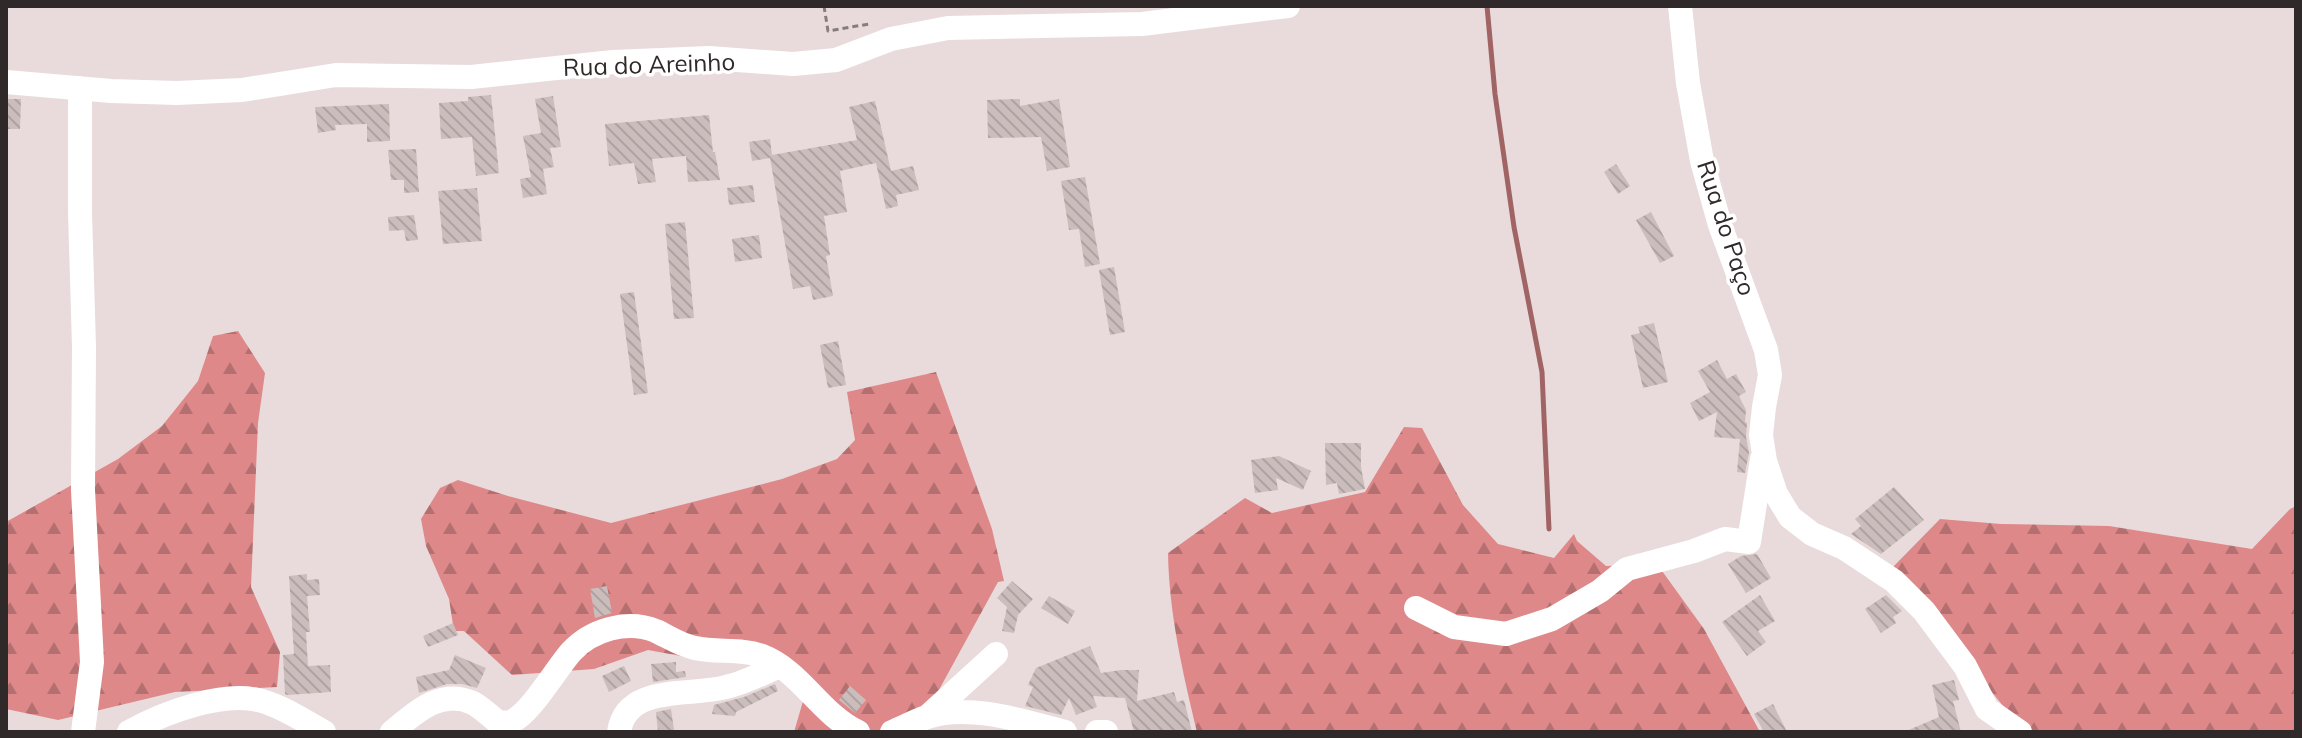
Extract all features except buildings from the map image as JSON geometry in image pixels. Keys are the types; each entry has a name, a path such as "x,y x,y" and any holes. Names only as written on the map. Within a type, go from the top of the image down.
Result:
{"street":[{"name":"Rua do Areinho","path":"6,82 177,93 242,90 336,75 471,77 613,62 709,58 793,64 836,60 891,39 948,28 1142,24 1288,6"},
{"name":"Rua do Paço","path":"1680,6 1688,83 1702,161 1720,225 1766,350 1770,375 1761,435 1765,461 1776,494 1790,517 1812,534 1844,548 1894,581 1924,611 1965,666 1987,709 2020,732"},
{"path":"80,88 83,490 92,662 83,732"},
{"name":"Rua do Paço","path":"1416,608 1454,627 1506,634 1552,619 1600,591 1627,569 1694,551 1725,539 1749,542 1763,448"},
{"path":"392,732 433,701 452,698 472,703 499,723 511,722 526,710 573,650 593,634 615,627 644,627 673,642 696,649 761,655 779,666 842,725 858,732"},
{"path":"928,716 996,654"},
{"path":"619,732 620,721 629,709 654,695 725,688 779,666"},
{"path":"129,732 189,707 234,696 261,701 324,732"},
{"path":"892,732 928,716 953,713 1014,718 1065,732"},
{"path":"1097,732 1106,732"}],"path":[{"path":"824,6 828,31"}],"green space":[{"path":"238,331 265,373 258,423 251,587 280,652 277,687 175,692 58,720 6,709 6,522 118,459 162,426 198,381 213,336"},
{"path":"936,372 992,529 1004,581 998,582 934,699 924,732 794,732 808,684 771,651 708,661 648,650 594,669 512,675 464,631 454,631 449,599 426,546 421,519 440,488 458,480 611,523 782,479 837,459 855,440 847,392"},
{"path":"1404,427 1422,428 1463,505 1498,544 1554,558 1574,534 1577,541 1606,566 1657,564 1704,629 1760,732 1197,732 1174,621 1168,553 1245,498 1272,513 1365,492"},
{"path":"2296,506 2296,732 2024,732 1892,568 1940,519 2001,524 2109,526 2252,549"}],"waterway":[{"path":"1487,6 1495,94 1514,227 1542,372 1549,529"}]}
